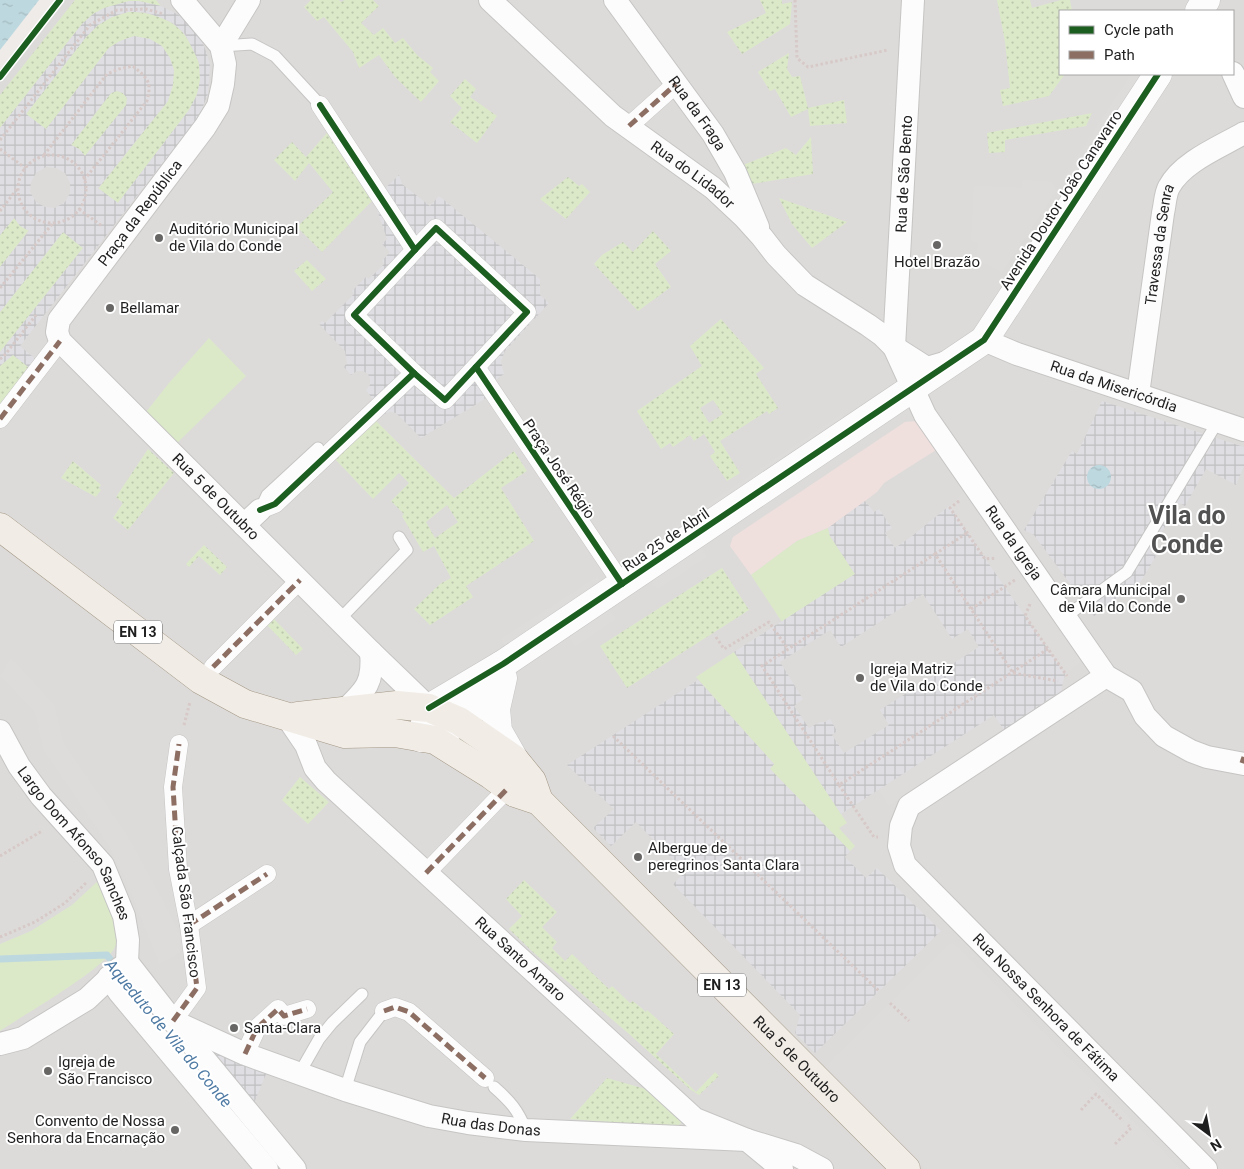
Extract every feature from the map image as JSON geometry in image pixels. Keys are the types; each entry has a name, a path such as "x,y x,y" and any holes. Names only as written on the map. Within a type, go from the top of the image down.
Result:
{"main road":[{"name":"EN 13","path":"0,527 201,680 245,704 287,717"},
{"name":"Rua 5 de Outubro","path":"287,717 397,705 429,708 459,721 514,759 532,781 539,801 906,1169"},
{"name":"Rua 5 de Outubro","path":"287,717 345,734 394,733 428,739 515,793 539,801"}],"street":[{"path":"175,8 221,46 249,0"},
{"name":"Rua do Lidador","path":"490,0 613,116 713,188 762,237 776,255 805,285 868,325 894,347"},
{"name":"Rua da Fraga","path":"615,0 713,134 736,172 762,237"},
{"name":"Rua de São Bento","path":"894,347 913,0"},
{"name":"Praça da República","path":"60,341 57,332 59,320 205,127 218,106 225,64 221,46"},
{"name":"Avenida Doutor João Canavarro","path":"984,340 1157,75"},
{"path":"1234,75 1244,97"},
{"path":"628,126 676,84"},
{"path":"320,104 415,250"},
{"name":"Travessa da Senra","path":"1138,394 1163,213 1169,188 1179,174 1191,164 1244,133"},
{"path":"436,228 527,312 476,367 445,400 354,315 436,228"},
{"name":"Rua 25 de Abril","path":"429,708 503,664 984,340"},
{"name":"Rua da Misericórdia","path":"984,340 1017,354 1244,430"},
{"path":"0,419 60,341"},
{"name":"Rua 5 de Outubro","path":"60,341 252,517 300,580 370,652 429,708"},
{"path":"894,347 927,368 955,360"},
{"name":"Rua da Igreja","path":"894,347 925,415 1106,676 1132,691 1145,716 1164,736 1191,751 1207,757 1243,761"},
{"name":"Praça José Régio","path":"476,367 622,584"},
{"path":"252,517 275,504 414,373"},
{"path":"213,667 300,580"},
{"path":"344,710 364,692 372,669 370,652"},
{"path":"503,664 502,682 496,709 498,731 514,759"},
{"name":"Rua 25 de Abril","path":"459,721 481,704 503,664"},
{"path":"899,839 901,826 909,806 1106,676"},
{"path":"428,739 429,708"},
{"name":"Rua Santo Amaro","path":"287,717 306,745 315,768 326,781 695,1119 747,1140 782,1169"},
{"path":"428,739 459,721"},
{"name":"Largo Dom Afonso Sanches","path":"0,731 19,766 41,796 103,865 124,916 133,970"},
{"name":"Calçada São Francisco","path":"173,1021 197,988 189,926 178,869 173,787 179,744"},
{"path":"426,873 508,788"},
{"name":"Rua Nossa Senhora de Fátima","path":"899,839 899,846 905,865 1206,1169"},
{"path":"189,926 267,874"},
{"path":"0,1044 23,1038 114,985 133,970 173,1021 262,1161"},
{"path":"114,985 262,1161 295,1169"},
{"path":"384,1011 395,1007 409,1012 490,1083"},
{"path":"245,1054 257,1028 278,1009 284,1016 307,1009"},
{"name":"Rua das Donas","path":"173,1021 245,1054 345,1090 429,1116 468,1123 523,1116 747,1140 796,1155 822,1169"}],"lane":[{"path":"221,46 252,44 275,56 344,132 377,177"},
{"path":"1065,617 1127,572 1218,421"},
{"path":"252,517 267,495 318,448"},
{"path":"340,620 407,550 399,537"},
{"path":"299,1074 319,1039 332,1023 362,994"},
{"path":"345,1090 360,1042 384,1011"},
{"path":"490,1083 523,1116"}],"path":[{"path":"0,78 60,0"},
{"path":"795,0 797,58 808,67 912,45"},
{"path":"0,140 90,25 117,10 175,8"},
{"path":"44,155 107,74 118,69 133,66 146,78 150,88 147,101 84,180"},
{"path":"0,149 25,168"},
{"path":"44,155 66,158 76,164 83,174 84,180 85,196 79,209 64,221 53,223 42,222 32,217 24,210 19,200 17,189 19,178 25,168 33,160 44,155"},
{"path":"0,211 17,189"},
{"path":"79,209 104,228"},
{"path":"0,288 53,223"},
{"path":"0,359 40,311"},
{"path":"950,508 985,558 1001,557"},
{"path":"899,839 874,837 762,666 967,533"},
{"path":"936,554 1013,673 1051,679"},
{"path":"1011,572 1021,587"},
{"path":"971,609 1010,584"},
{"path":"1031,601 1025,616 1069,680"},
{"path":"716,637 724,649 769,622 788,649"},
{"path":"839,785 1048,649"},
{"path":"179,744 192,696"},
{"path":"613,736 879,991"},
{"path":"0,856 34,835"},
{"path":"0,937 35,922 65,903 103,865"},
{"path":"890,1003 909,1021"},
{"path":"1081,1110 1096,1094 1131,1128 1114,1144"}],"shaded area":[{"path":"60,0 1244,0 1244,1169 0,1169 0,75"},
{"path":"129,1 139,1 161,6 177,14 190,24 200,37 210,65 208,94 193,124 20,346 39,362 32,370 13,355 0,366 0,352 83,248 63,232 0,312 0,267 29,231 20,226 14,218 0,235 0,128 82,24 93,14 104,8","holes":["128,12 144,12 159,17 173,23 185,34 199,62 200,80 197,95 189,110 118,203 98,188 168,101 173,85 174,70 170,58 162,46 150,39 134,36 120,41 109,48 46,129 26,114 86,37 98,25 112,17","117,91 123,93 127,98 126,105 85,156 79,149 71,145 111,93","46,167 56,168 65,173 70,183 70,193 65,202 55,208 45,207 36,202 30,192 31,182 36,173"]},
{"path":"1130,75 1148,75 1042,240 1035,235 1068,188 1065,175"},
{"path":"399,175 402,184 430,206 439,196 540,279 540,295 549,303 505,351 501,361 504,374 495,380 501,389 421,438 396,413 384,414 366,390 370,385 368,374 363,371 357,371 351,375 344,367 347,363 345,351 319,324 322,321 325,323 354,294 352,291 366,277 369,279 384,264 382,261 390,252 382,244 387,239 375,204 372,201"},
{"path":"1023,180 1052,182 1056,191 1002,272 977,259 978,242 971,241 974,186 1022,188"},
{"path":"1102,401 1244,447 1244,466 1236,485 1206,469 1185,506 1179,503 1150,552 1156,556 1141,581 1094,616 1034,535 1024,530 1072,451 1077,454"},
{"path":"842,414 847,422 634,564 629,557"},
{"path":"916,421 936,450 884,483 877,492 828,528 797,541 751,575 730,546 733,537 905,422"},
{"path":"964,491 1083,659 1065,674 949,506"},
{"path":"865,501 874,512 879,509 892,528 885,533 895,548 949,506 1065,674 1061,691 1004,730 994,715 841,814 734,652 855,574 830,536 828,528","holes":["923,594 952,639 968,629 979,647 880,710 889,725 844,753 832,735 837,731 830,719 809,728 794,706 803,699 780,662 830,630 841,647"]},
{"path":"699,545 707,557 657,590 649,577"},
{"path":"597,577 602,584 505,645 501,639"},
{"path":"607,605 616,619 575,647 566,633"},
{"path":"11,657 54,704 63,742 126,833 153,882 181,935 185,949 173,957 159,963 129,888 108,845 44,751 35,713 0,676"},
{"path":"698,680 774,764 770,769 850,851 845,857 866,878 877,868 941,931 815,1053 795,1033 800,1015 673,884 685,872 636,822 611,846 593,828 614,809 567,765"},
{"path":"994,715 1004,730 889,806 878,790"},
{"path":"952,942 1181,1169 926,1169 824,1068"},
{"path":"221,1049 266,1074 252,1108 209,1057"}],"green space":[{"path":"75,0 156,0 161,6 139,3 119,4 100,11 91,17 82,24 0,128 0,95"},
{"path":"311,0 339,0 341,2 345,0 373,0 379,6 361,23 374,35 383,28 395,43 403,38 417,55 433,68 430,72 439,81 421,102 395,77 379,55 359,68 353,52 324,17 317,21 304,7"},
{"path":"760,0 782,0 782,4 792,2 790,24 742,54 727,32 766,13"},
{"path":"997,0 1030,0 1032,8 1061,0 1070,0 1072,10 1059,10 1059,75 1064,75 1049,96 1003,106 1000,90 1010,88 1005,42"},
{"path":"128,12 149,14 176,26 189,41 194,51 200,77 197,93 189,110 118,203 98,189 168,101 150,39 128,39 109,48 46,130 26,114 86,37 98,25 112,17"},
{"path":"789,53 787,69 792,77 800,76 808,108 844,100 847,123 810,126 808,109 791,117 775,89 770,91 758,72"},
{"path":"465,79 476,89 470,97 497,116 477,143 450,122 462,108 450,96"},
{"path":"117,91 123,93 127,98 127,105 85,156 79,149 71,145 111,93"},
{"path":"1092,113 1086,126 1005,140 1005,152 989,153 987,133"},
{"path":"327,133 372,201 322,252 297,227 333,192 309,163 295,181 274,160 292,142 306,157"},
{"path":"811,137 813,174 752,184 743,165 786,148 796,155"},
{"path":"568,177 579,186 582,184 590,192 566,219 540,199"},
{"path":"779,198 847,222 812,248 792,224"},
{"path":"14,218 29,230 0,267 0,235"},
{"path":"653,231 671,251 655,264 671,287 638,311 594,264 602,255 623,242 633,252"},
{"path":"63,232 83,248 0,352 0,312"},
{"path":"307,260 326,279 312,291 294,271"},
{"path":"721,319 764,368 756,374 778,408 769,414 767,411 720,441 740,473 727,481 710,456 715,452 704,434 694,441 690,435 673,447 670,443 661,449 637,411 702,366 690,346","holes":["713,400 723,414 709,423 700,408"]},
{"path":"209,338 246,376 176,444 146,412"},
{"path":"13,354 32,370 0,413 0,366"},
{"path":"376,421 454,498 514,451 527,471 501,488 534,541 466,586 473,597 430,625 414,609 440,584 451,578 434,546 423,552 402,516 404,514 391,501 409,483 399,473 373,499 335,459","holes":["447,505 458,522 435,538 426,522"]},
{"path":"148,449 174,473 128,530 113,518 123,503 116,497"},
{"path":"73,461 101,485 99,488 101,490 96,497 61,478"},
{"path":"828,528 830,536 855,574 782,622 751,575 797,541"},
{"path":"204,545 227,567 220,575 199,556 189,567 186,564"},
{"path":"722,568 749,610 627,688 600,646"},
{"path":"272,617 303,649 296,655 266,624"},
{"path":"734,652 847,823 839,828 855,846 850,851 770,769 774,764 696,677"},
{"path":"300,777 329,802 308,824 282,800"},
{"path":"524,880 557,912 542,927 557,942 552,948 565,961 572,954 609,989 612,986 630,1003 633,1001 646,1012 647,1010 674,1034 656,1054 696,1092 715,1072 719,1076 699,1095 534,953 509,929 522,916 506,899"},
{"path":"98,881 114,923 117,940 115,947 96,967 80,979 0,1031 0,944 31,931 72,905"},
{"path":"607,1078 649,1090 683,1121 677,1127 570,1119"}],"water":[{"path":"0,0 39,0 0,50"},
{"path":"1099,465 1104,466 1110,472 1110,482 1104,488 1099,489 1094,488 1088,482 1087,477 1088,472 1094,466"}],"waterway":[{"name":"Aqueduto de Vila do Conde","path":"0,959 107,955 116,967"}],"marked path":[{"path":"629,126 676,84"},
{"path":"0,419 60,341"},
{"path":"213,667 300,580"},
{"path":"173,1021 197,988 189,925 178,869 173,787 179,744"},
{"path":"1242,763 1244,757"},
{"path":"426,873 508,788"},
{"path":"189,925 267,874"},
{"path":"384,1011 395,1007 409,1012 485,1078"},
{"path":"245,1054 257,1028 278,1009 284,1016 307,1009"}],"cycle path":[{"path":"0,77 60,0"},
{"path":"429,708 503,664 984,340 1157,75"},
{"path":"260,510 275,504 414,373 445,400 527,312 436,228 415,250 320,105"},
{"path":"414,373 354,315 415,250"},
{"path":"476,367 622,584"}],"place":[{"name":"Auditório Municipal de Vila do Conde","path":"159,238"},
{"name":"Hotel Brazão","path":"937,245"},
{"name":"Bellamar","path":"110,308"},
{"name":"Câmara Municipal de Vila do Conde","path":"1181,599"},
{"name":"Igreja Matriz de Vila do Conde","path":"860,678"},
{"name":"Albergue de peregrinos Santa Clara","path":"638,857"},
{"name":"Santa-Clara","path":"234,1028"},
{"name":"Igreja de São Francisco","path":"48,1071"},
{"name":"Convento de Nossa Senhora da Encarnação","path":"175,1130"}],"district":[{"name":"Vila do Conde","path":"1187,530"}]}
